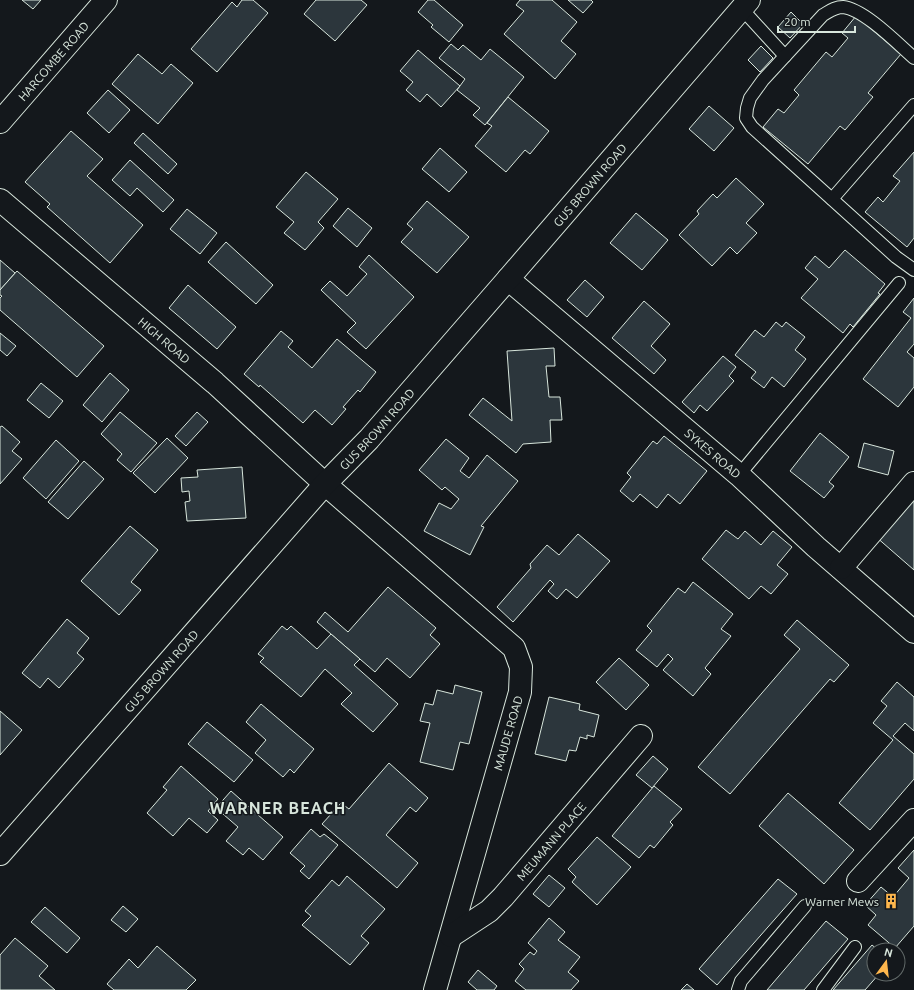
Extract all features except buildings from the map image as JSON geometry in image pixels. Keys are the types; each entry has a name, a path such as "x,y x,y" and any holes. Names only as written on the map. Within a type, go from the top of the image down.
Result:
{"street":[{"name":"HARCOMBE ROAD","path":"0,122 106,0"},
{"name":"GUS BROWN ROAD","path":"0,854 325,484 369,439 745,4"},
{"name":"HIGH ROAD","path":"0,200 215,383 325,484"},
{"name":"SYKES ROAD","path":"508,279 739,475 816,547 914,632"},
{"name":"MAUDE ROAD","path":"325,484 514,648 521,667 520,692 435,990"},
{"path":"841,568 913,486"},
{"name":"MEUMANN PLACE","path":"451,936 488,911 503,897 641,736"},
{"path":"858,881 914,820"}],"lane":[{"path":"745,4 785,56"},
{"path":"914,58 869,20 852,9 842,7 833,9 823,15 763,80 750,98 746,108 746,118 752,127 896,257 914,270"},
{"path":"832,199 914,105"},
{"path":"739,475 899,283"},
{"path":"738,990 740,981 805,906"},
{"path":"823,990 855,947"}],"place":[{"name":"Warner Mews","path":"891,901"}],"district":[{"name":"WARNER BEACH","path":"278,808"}]}
